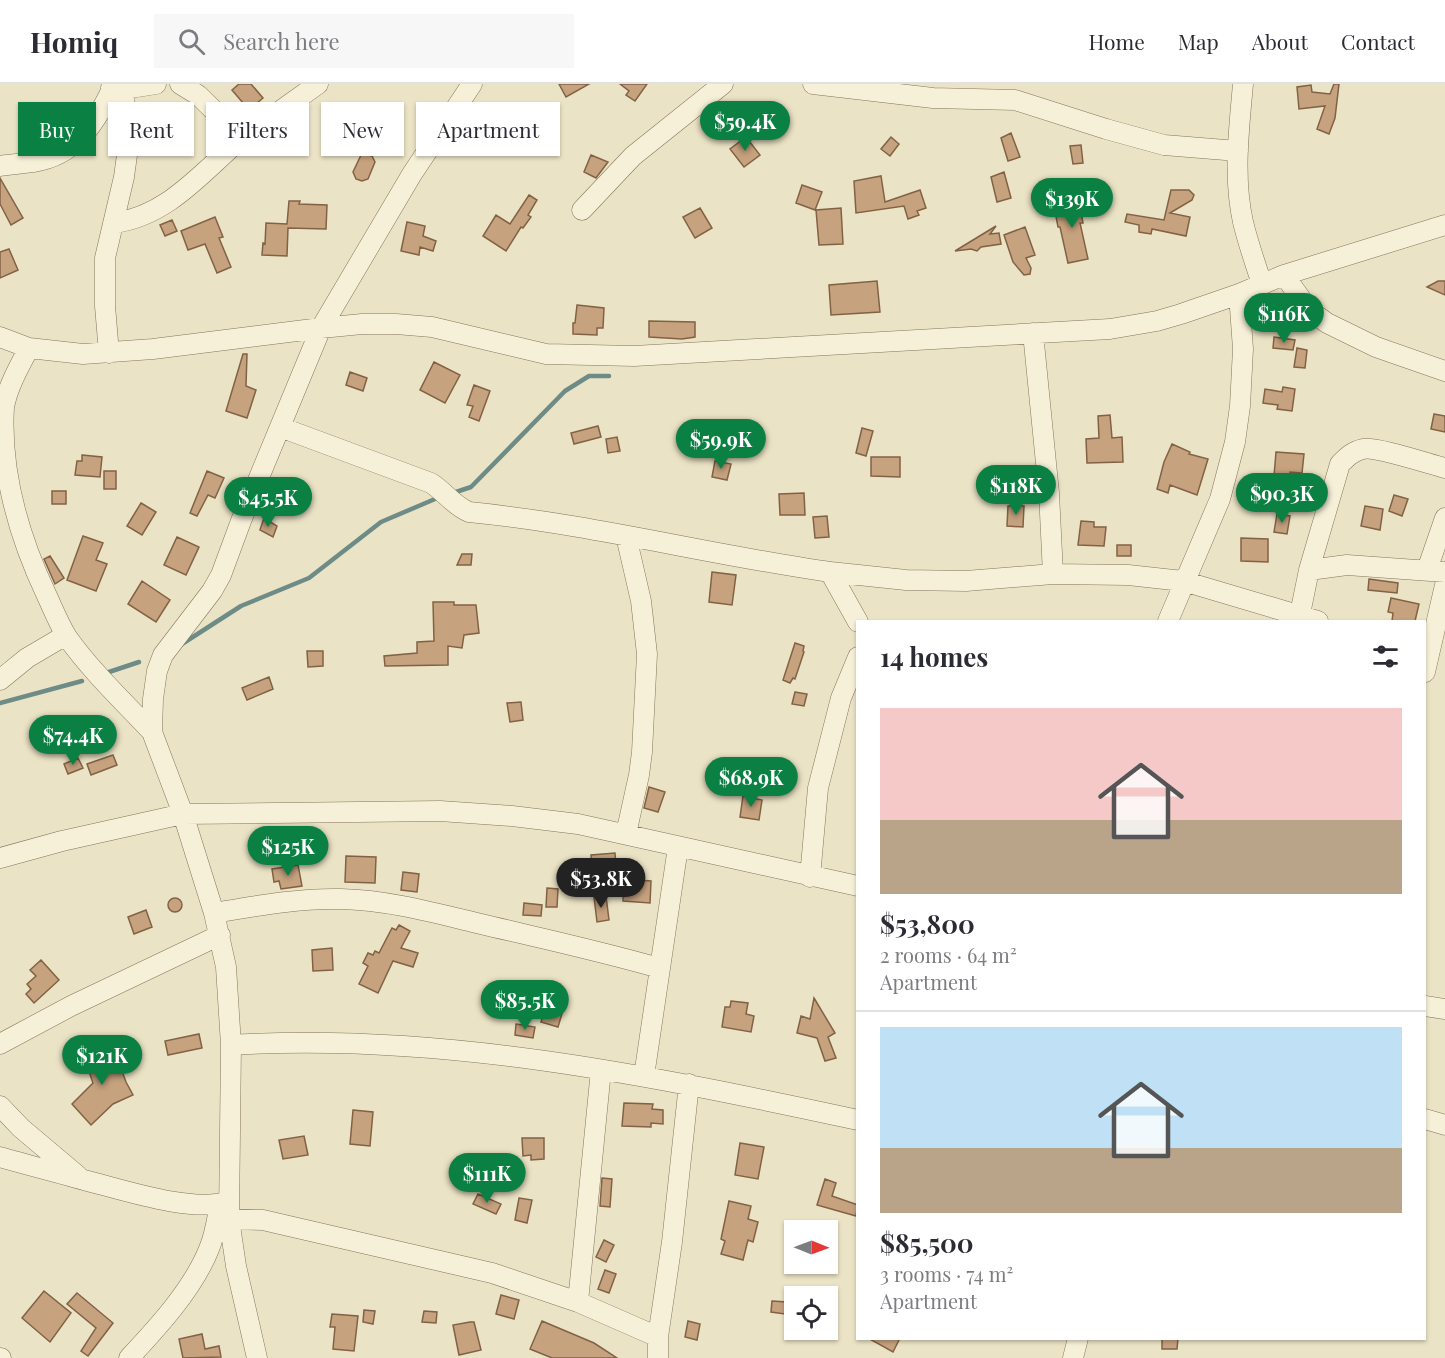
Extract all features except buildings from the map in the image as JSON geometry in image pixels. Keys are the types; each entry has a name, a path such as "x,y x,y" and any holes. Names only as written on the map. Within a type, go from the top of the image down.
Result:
{"street":[{"path":"115,87 156,84"},
{"path":"180,84 206,103"},
{"path":"293,102 318,84"},
{"path":"257,1358 225,1208 231,1045 226,968 214,913 183,814 152,732 153,699 160,662 169,646 212,591 221,575 321,328 412,174 472,84"},
{"path":"582,210 633,156 723,84"},
{"path":"813,84 932,91 1015,100 1164,145 1238,151"},
{"path":"991,84 1015,100"},
{"path":"1243,84 1238,151 1243,221 1262,284"},
{"path":"0,166 34,162 72,147 100,114 115,87"},
{"path":"109,353 105,306 105,258 127,155 115,87"},
{"path":"114,223 127,221 173,201 222,156"},
{"path":"0,337 28,348 83,354 109,353 321,328 385,324 432,327 546,354 634,356 1110,329 1165,318 1239,294 1284,275 1445,225"},
{"path":"1284,275 1309,310 1327,323 1376,347 1445,371"},
{"path":"1168,620 1220,499 1235,442 1240,406 1243,349 1239,294"},
{"path":"1034,333 1049,493 1053,574"},
{"path":"28,348 4,392 2,444 4,471 11,505 35,571 66,635 93,670 152,732"},
{"path":"280,427 431,483 457,507 469,512 700,548 777,564 906,580 966,581 1053,574 1128,575 1184,581 1309,618 1309,570 1340,464 1351,453 1365,448 1445,468"},
{"path":"1309,570 1347,565 1436,571 1445,518"},
{"path":"626,536 641,601 647,654 642,752 626,834"},
{"path":"830,572 857,620"},
{"path":"1431,666 1445,585"},
{"path":"0,680 27,658 66,635"},
{"path":"810,877 818,788 841,698 856,662"},
{"path":"0,858 62,841 183,814 440,811 578,824 856,886"},
{"path":"644,1076 678,847"},
{"path":"214,913 301,900 343,899 379,903 421,910 580,946 659,968"},
{"path":"0,1044 71,1006 220,935"},
{"path":"1426,1006 1445,1009"},
{"path":"231,1045 287,1042 351,1044 473,1053 644,1076 856,1120"},
{"path":"578,1302 601,1070"},
{"path":"658,1358 658,1336 672,1242 689,1084"},
{"path":"0,1106 21,1128 83,1179"},
{"path":"1426,1119 1445,1125"},
{"path":"0,1157 127,1192 175,1202 225,1208 263,1220 492,1273 578,1302 658,1336"},
{"path":"129,1358 177,1305 204,1260 225,1208"},
{"path":"1073,1358 1078,1340"}],"waterway":[{"path":"453,493 471,487 565,391 589,376 609,376"},
{"path":"182,644 241,606 309,578 381,522 435,499"},
{"path":"106,673 139,662"},
{"path":"0,703 82,681"}]}
